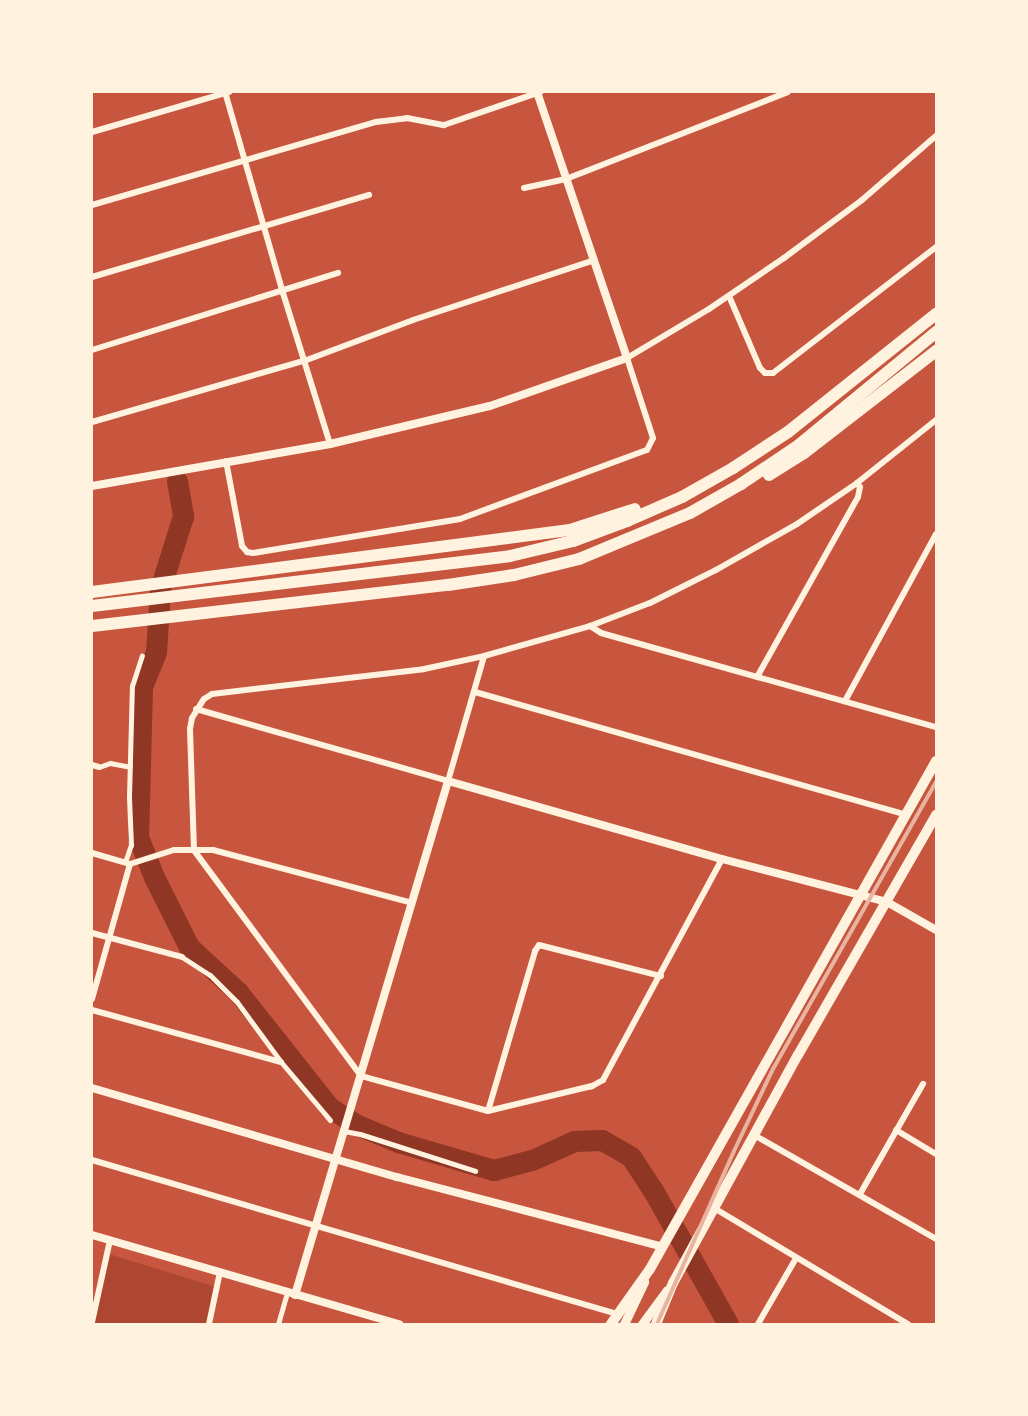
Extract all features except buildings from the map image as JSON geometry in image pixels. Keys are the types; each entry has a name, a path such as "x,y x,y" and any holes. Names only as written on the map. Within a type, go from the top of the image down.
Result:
{"highway":[{"path":"92,592 570,530 624,514 679,490 730,462 785,427 936,312"},
{"path":"92,606 478,561 573,541 627,521 682,496 733,468 788,432 936,312"},
{"path":"690,513 741,484 799,445 936,332"},
{"path":"92,626 514,575 579,559 746,491 804,453 936,351"}],"main road":[{"path":"611,1324 665,1244 936,761"},
{"path":"656,1324 673,1283 754,1135 936,815"},
{"path":"627,1320 650,1269"},
{"path":"642,1324 673,1283"}],"street":[{"path":"92,132 226,92 263,226 330,444"},
{"path":"92,206 387,119 406,118 431,125 458,123 538,92 653,438 647,450 460,519 305,546 247,552 242,546 226,461"},
{"path":"524,188 566,179 788,92"},
{"path":"92,486 330,444 490,406 627,358 729,296 862,200 936,136"},
{"path":"92,277 369,195"},
{"path":"729,296 760,368 765,373 773,373 936,247"},
{"path":"92,422 304,361 413,320 594,260"},
{"path":"92,350 338,273"},
{"path":"722,859 603,1080 592,1086 488,1111 361,1076 194,850 190,729 196,709 204,699 222,692 424,669 484,656 590,626 650,603 716,570 797,524 857,483 936,420"},
{"path":"757,677 858,497 860,487 857,483"},
{"path":"845,701 936,534"},
{"path":"590,626 596,631 936,727"},
{"path":"92,999 130,863 132,686 142,656"},
{"path":"278,1324 318,1225 484,656"},
{"path":"475,692 906,815"},
{"path":"196,709 722,859 886,902 936,930"},
{"path":"92,765 99,767 110,763 130,767"},
{"path":"92,853 130,863 174,850 213,850 412,903"},
{"path":"92,933 182,957 210,975 232,996 281,1062 330,1120"},
{"path":"488,1111 535,951 539,945 661,976"},
{"path":"92,1010 281,1062"},
{"path":"860,1194 923,1084"},
{"path":"92,1088 337,1159 665,1244"},
{"path":"345,1129 475,1171"},
{"path":"896,1131 936,1154"},
{"path":"754,1135 936,1239"},
{"path":"92,1160 617,1314"},
{"path":"714,1208 795,1260 908,1324"},
{"path":"92,1235 291,1293 369,1320 399,1324"},
{"path":"92,1322 110,1240"},
{"path":"758,1324 795,1260"},
{"path":"209,1324 220,1272"}],"shaded area":[{"path":"109,1254 216,1287 207,1324 94,1324"}],"waterway":[{"path":"177,481 183,516 160,589 156,652 142,687 138,837 154,877 189,947 238,992 329,1107 355,1124 398,1142 494,1170 532,1160 574,1141 602,1140 631,1157 654,1192 728,1324"}],"railway":[{"path":"657,1324 773,1069 936,782"}]}
